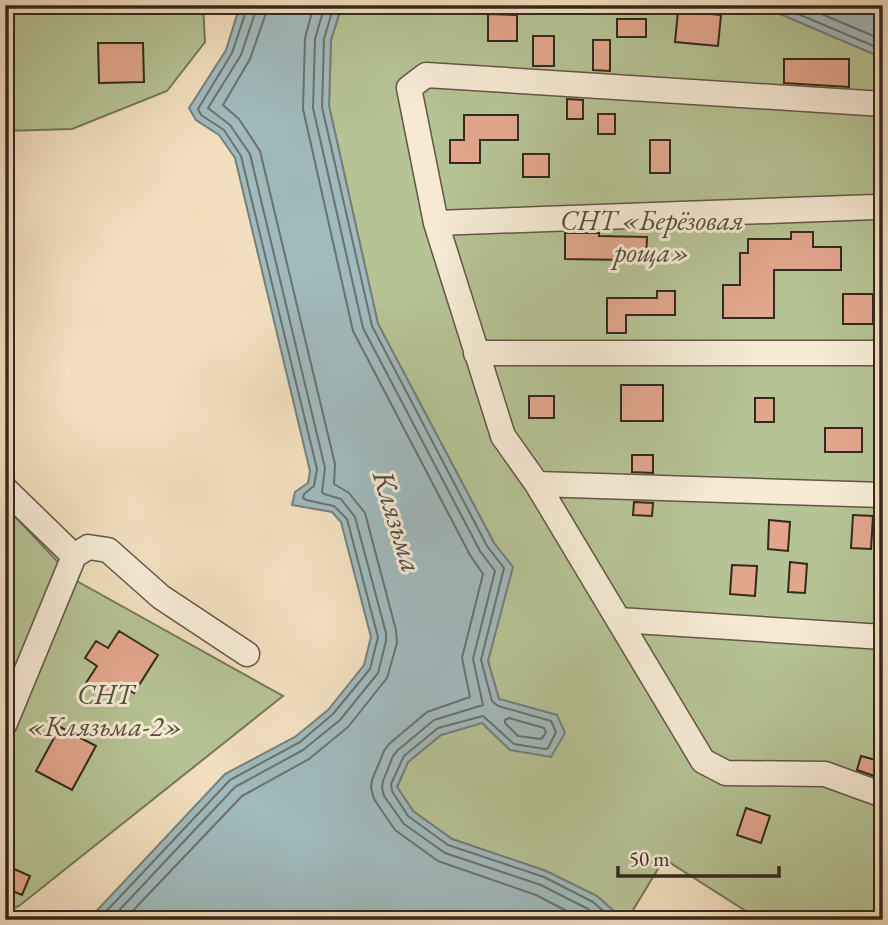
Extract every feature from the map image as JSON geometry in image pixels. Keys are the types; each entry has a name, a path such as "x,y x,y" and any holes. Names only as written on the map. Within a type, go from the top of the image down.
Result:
{"street":[{"path":"883,104 426,75 409,88 436,223 503,436 537,484 703,761 726,773 825,774 883,795"},
{"path":"436,223 875,207 883,204"},
{"path":"476,353 883,353"},
{"path":"537,484 883,495"},
{"path":"5,489 74,556"},
{"path":"5,723 74,556 88,547 108,550 161,597 247,654"},
{"path":"619,620 883,637"}],"green space":[{"path":"5,5 203,5 205,42 167,91 72,129 5,131"},
{"name":"СНТ «Берёзовая роща»","path":"342,5 759,5 883,58 883,920 760,920 664,859 627,920 616,920 617,914 597,896 546,871 452,839 413,811 397,787 408,762 441,735 482,722 510,750 557,715 499,699 488,661 512,567 494,543 378,324 329,106 331,40"},
{"name":"СНТ «Клязьма-2»","path":"5,506 75,580 283,696 19,906 5,913"}],"water":[{"name":"Клязьма","path":"240,5 342,5 331,40 329,106 378,324 494,543 513,567 488,661 499,699 557,715 565,733 551,757 510,750 482,723 441,735 408,762 397,787 413,811 452,839 546,871 597,896 617,914 616,920 88,920 225,774 295,737 328,710 364,665 371,637 341,522 332,512 292,505 295,492 308,483 310,471 235,158 219,135 196,120 189,108 226,50"},
{"path":"759,5 883,5 883,58"}],"building":[{"path":"678,11 721,15 718,46 675,42"},
{"path":"488,14 517,15 517,41 488,41"},
{"path":"617,19 646,19 646,37 617,37"},
{"path":"533,36 554,36 554,66 533,66"},
{"path":"593,40 610,40 610,71 593,70"},
{"path":"98,43 143,43 144,82 99,83"},
{"path":"784,59 849,59 849,87 784,83"},
{"path":"567,99 583,100 583,119 567,119"},
{"path":"598,114 615,114 615,134 598,134"},
{"path":"464,115 518,115 518,140 480,140 480,163 450,163 450,140 464,140"},
{"path":"650,140 670,140 670,173 650,173"},
{"path":"523,154 549,154 549,177 523,177"},
{"path":"791,232 813,232 813,247 841,247 841,270 774,270 774,318 723,318 723,285 740,285 740,253 748,253 748,239 791,239"},
{"path":"565,233 647,237 646,262 565,259"},
{"path":"657,291 675,291 675,315 626,315 626,333 607,333 607,298 657,298"},
{"path":"843,294 873,294 873,324 843,324"},
{"path":"621,385 663,385 663,421 621,421"},
{"path":"529,396 554,396 554,418 529,418"},
{"path":"755,398 774,398 774,422 755,422"},
{"path":"825,428 862,428 862,452 825,452"},
{"path":"632,455 653,455 653,473 632,472"},
{"path":"634,502 653,503 652,516 633,515"},
{"path":"853,515 873,516 871,549 851,548"},
{"path":"769,520 790,522 788,551 768,549"},
{"path":"790,562 807,564 805,593 788,592"},
{"path":"732,565 757,566 755,596 730,594"},
{"path":"119,631 158,655 134,693 118,683 109,697 86,683 97,666 85,658 96,641 108,648"},
{"path":"60,727 96,746 72,790 36,771"},
{"path":"861,756 883,762 883,779 857,770"},
{"path":"746,808 770,816 761,843 737,835"},
{"path":"5,865 30,876 22,895 5,888"}]}
